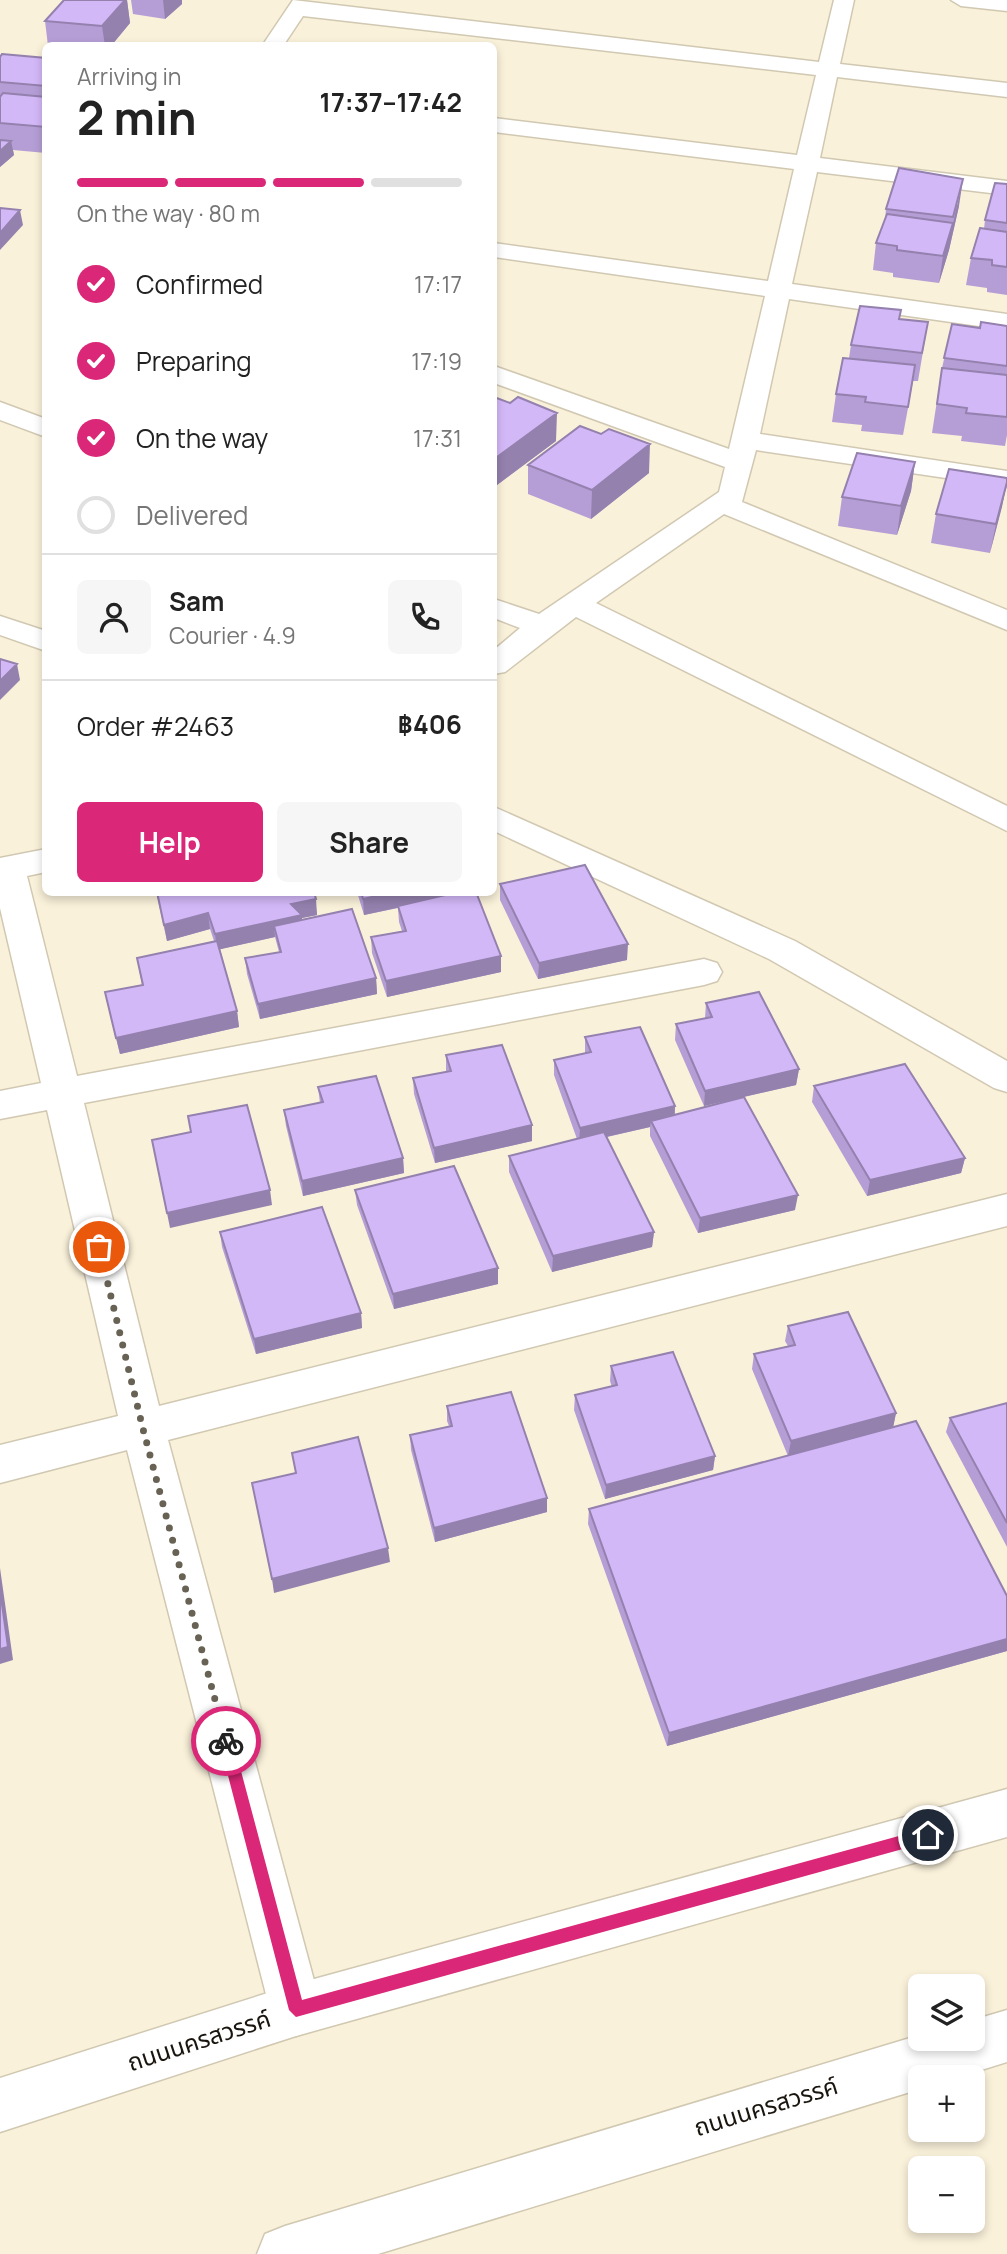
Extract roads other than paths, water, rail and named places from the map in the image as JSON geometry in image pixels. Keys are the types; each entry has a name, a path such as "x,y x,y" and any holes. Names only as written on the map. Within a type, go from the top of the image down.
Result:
{"street":[{"path":"497,664 542,626 732,496 844,0"},
{"path":"961,0 1007,5"},
{"path":"275,42 300,5 1007,90"},
{"path":"497,124 1007,188"},
{"path":"497,250 1007,322"},
{"path":"497,375 743,451 1007,479"},
{"path":"0,410 42,427"},
{"path":"721,503 1007,621"},
{"path":"574,604 1007,820"},
{"path":"497,609 542,626"},
{"path":"0,625 42,641"},
{"path":"497,819 782,950 1007,1078"},
{"path":"18,867 62,1092 143,1429 296,2010"},
{"path":"0,1105 704,972"},
{"path":"0,1464 1007,1210"},
{"name":"ถนนนครสวรรค์","path":"0,2105 296,2010 1007,1813"},
{"name":"ถนนนครสวรรค์","path":"285,2254 1007,2036"}]}
